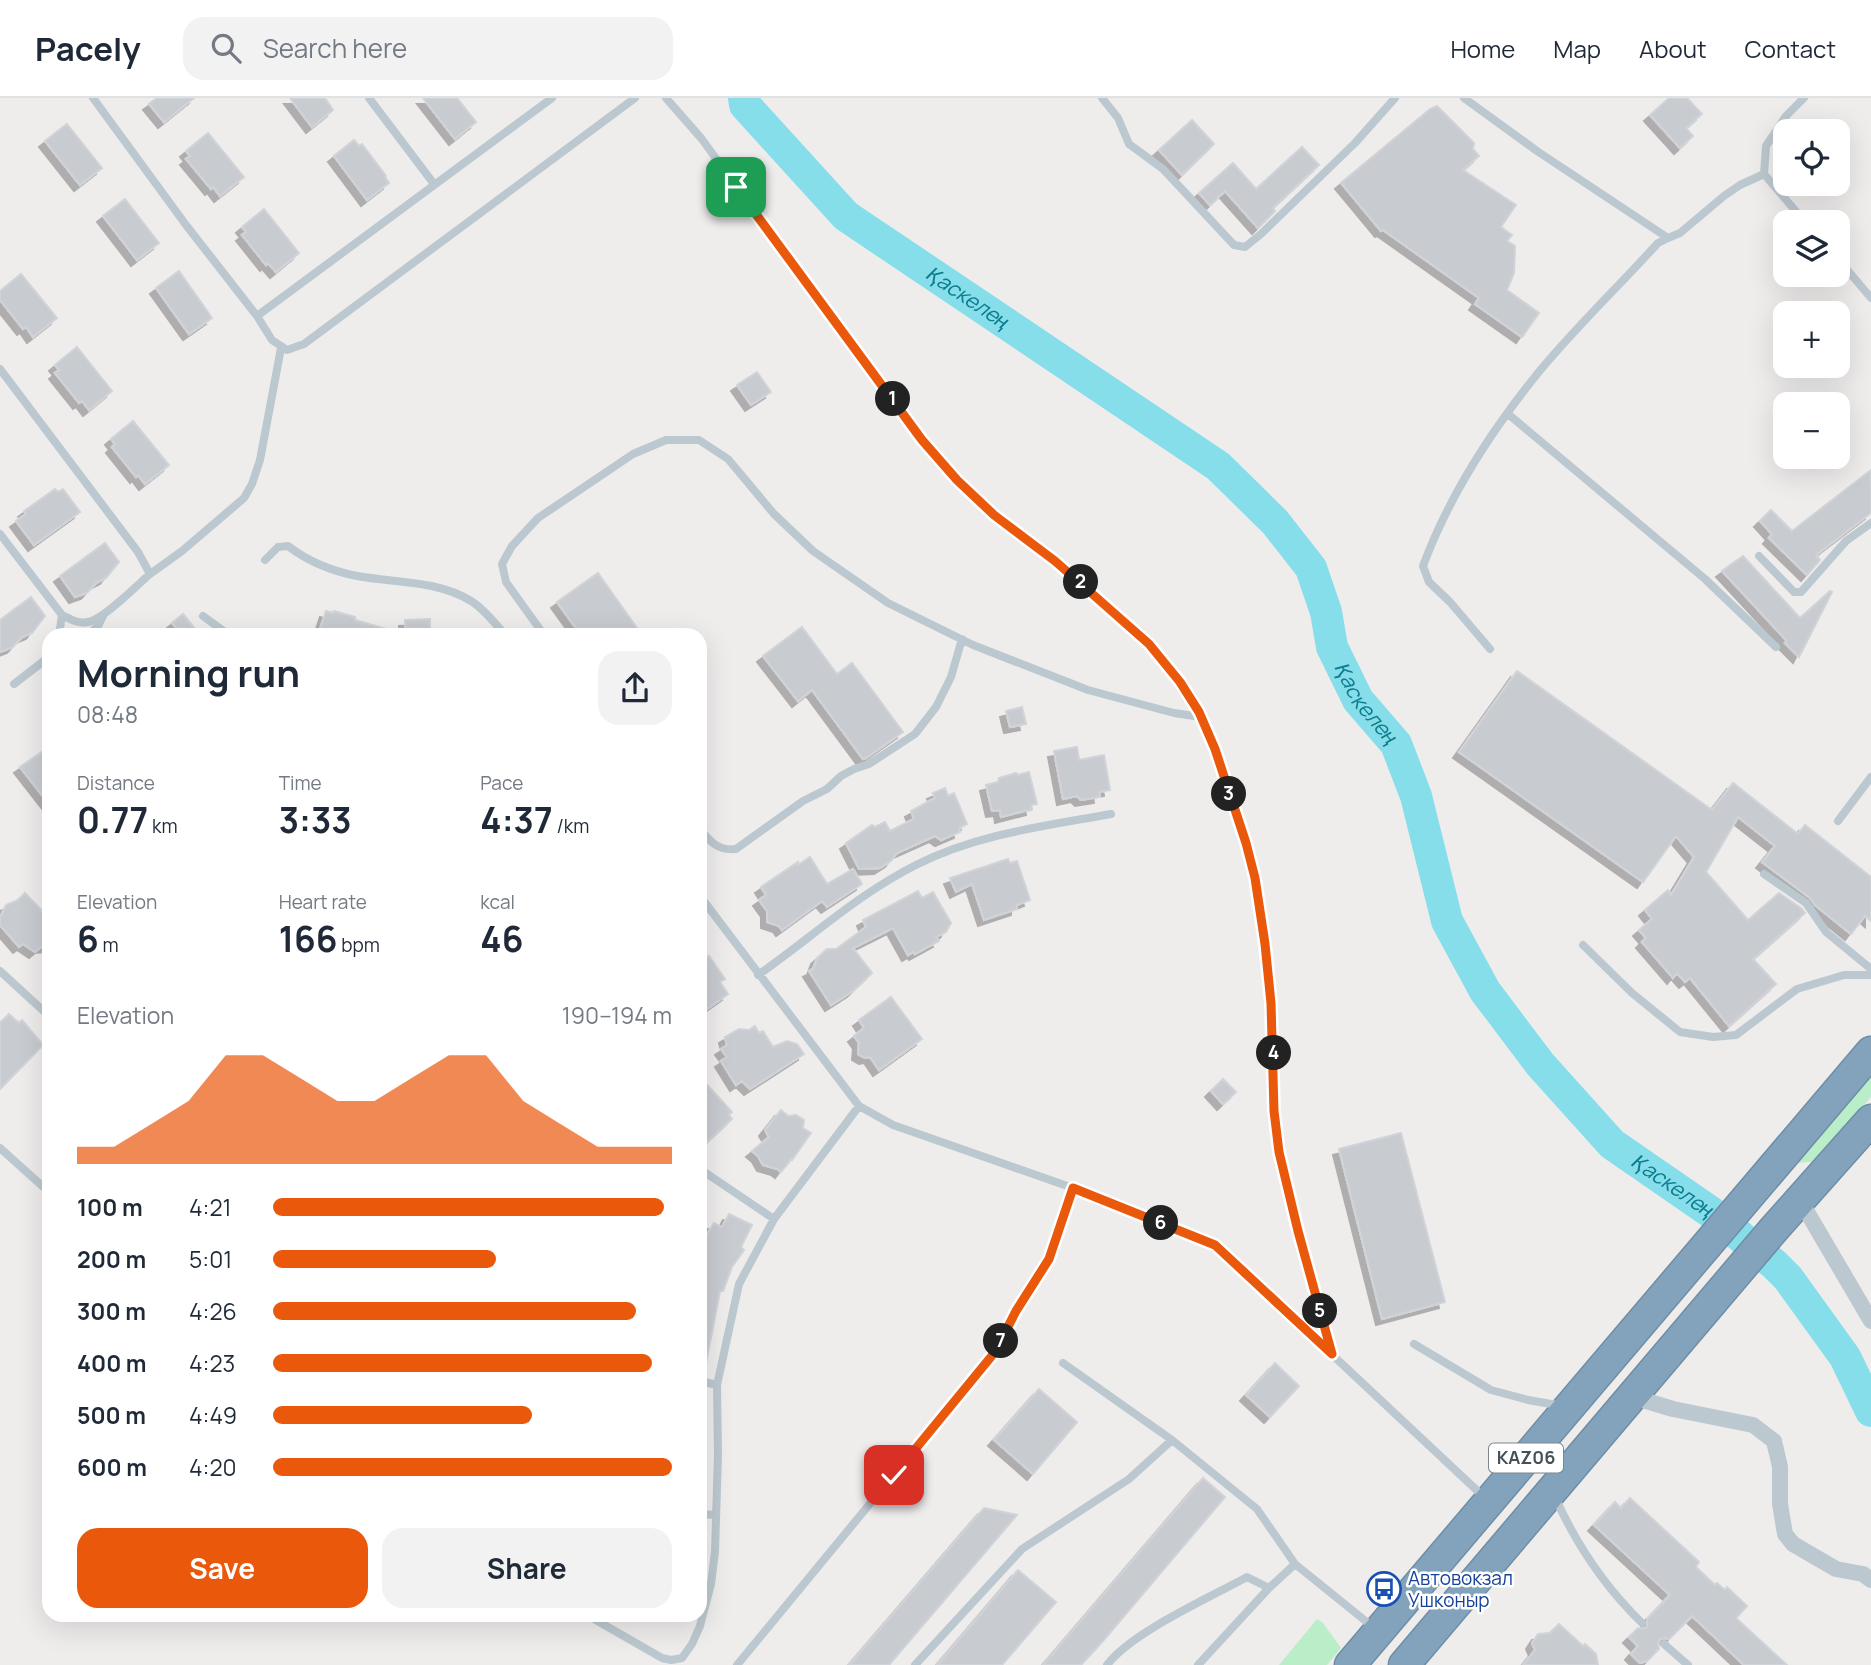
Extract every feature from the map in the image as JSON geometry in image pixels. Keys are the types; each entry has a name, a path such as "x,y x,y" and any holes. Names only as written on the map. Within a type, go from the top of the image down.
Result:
{"highway":[{"name":"KАZ06","path":"1350,1665 1871,1052"},
{"name":"KАZ06","path":"1411,1661 1552,1489 1871,1120"},
{"path":"1521,1464 1552,1489"}],"street":[{"path":"1800,1200 1871,1321"},
{"path":"1633,1397 1672,1409 1753,1425 1774,1441 1780,1467 1780,1504 1785,1534 1793,1544 1836,1569 1863,1574 1871,1580"}],"lane":[{"path":"93,98 257,316 272,340 281,348 295,349 635,98"},
{"path":"369,98 434,184"},
{"path":"257,316 552,98"},
{"path":"1102,98 1118,118 1129,144 1163,169 1234,245 1245,247 1345,153 1395,98"},
{"path":"1464,98 1537,151 1668,238"},
{"path":"1795,210 1764,174 1766,146 1786,116 1804,98"},
{"path":"666,99 701,138 922,440 957,480 994,515 1055,561 1149,644 1180,682 1200,717 1215,749 1255,878 1271,1003 1274,1111 1279,1152 1332,1354"},
{"path":"1490,649 1450,601 1429,582 1423,566 1437,529 1475,461 1538,372 1658,243 1680,233 1740,185 1764,174"},
{"path":"1850,273 1871,298"},
{"path":"0,534 62,615 75,621 90,622 104,614 244,498 253,484 260,460 281,348"},
{"path":"0,369 138,552 150,574"},
{"path":"1508,414 1705,579 1776,647"},
{"path":"539,628 506,582 502,564 512,546 538,518 633,454 666,440 699,440 728,459 774,514 813,551 888,603 962,639 1088,690 1174,713 1200,717"},
{"path":"1759,556 1794,592 1801,592 1846,541 1871,523"},
{"path":"265,560 278,547 288,546 304,558 325,567 357,576 415,582 448,591 472,601 498,628"},
{"path":"95,628 104,614"},
{"path":"60,628 62,615"},
{"path":"203,616 219,628"},
{"path":"707,837 715,846 725,850 736,849 803,801 827,789 841,776 869,764 915,734 936,708 951,677 962,639"},
{"path":"14,684 42,662"},
{"path":"1838,821 1871,777"},
{"path":"758,975 832,917 915,865 974,842 1012,831 1111,814"},
{"path":"1764,874 1805,904 1826,932 1871,969"},
{"path":"707,906 859,1106 894,1125 1073,1188 1215,1245 1489,1501"},
{"path":"1583,945 1632,993 1680,1032 1713,1037 1736,1035 1797,989 1844,975 1871,975"},
{"path":"0,971 42,1010"},
{"path":"707,1600 715,1552 717,1385 739,1284 774,1219 859,1106"},
{"path":"0,1148 42,1186"},
{"path":"707,1174 774,1219"},
{"path":"737,1665 995,1352 1016,1311 1049,1259 1073,1188"},
{"path":"1414,1344 1491,1390 1528,1400 1570,1406"},
{"path":"1063,1363 1172,1440 1257,1509 1295,1564 1378,1632"},
{"path":"707,1383 717,1385"},
{"path":"915,1665 1022,1549 1129,1479 1172,1440"},
{"path":"1552,1489 1569,1530 1618,1599 1642,1623"},
{"path":"707,1514 716,1515"},
{"path":"1198,1665 1269,1588 1295,1564"},
{"path":"1107,1665 1117,1652 1247,1577 1269,1588"},
{"path":"599,1622 662,1658 671,1660 682,1658 692,1644 700,1622"},
{"path":"1664,1644 1686,1664"}],"green space":[{"path":"1871,1077 1871,1097 1817,1161 1798,1163"},
{"path":"1317,1619 1341,1648 1327,1665 1279,1665"}],"building":[{"path":"157,98 194,98 164,122 149,104"},
{"path":"290,98 325,98 333,110 312,127"},
{"path":"423,98 457,98 476,122 455,139"},
{"path":"1669,98 1687,98 1702,114 1686,128 1693,136 1680,148 1650,115"},
{"path":"1437,106 1474,143 1473,149 1479,156 1463,170 1516,205 1501,227 1512,235 1507,241 1515,246 1514,273 1507,290 1539,313 1522,337 1475,304 1479,298 1381,231 1341,183"},
{"path":"1192,120 1214,144 1182,175 1159,150"},
{"path":"67,124 102,168 80,185 45,141"},
{"path":"208,133 244,177 220,196 186,159 190,156 186,151"},
{"path":"354,140 359,146 362,144 389,183 367,200 334,156"},
{"path":"1302,147 1319,165 1273,208 1275,211 1258,228 1225,191 1210,205 1199,193 1233,163 1256,189"},
{"path":"125,199 159,243 137,260 103,216"},
{"path":"264,209 299,253 276,272 268,263 266,265 242,235 246,232 242,227"},
{"path":"179,271 212,318 189,334 156,288"},
{"path":"21,274 57,318 33,337 26,327 23,329 0,300 0,291"},
{"path":"77,347 112,391 89,410 82,401 79,403 55,373 59,370 55,365"},
{"path":"757,372 771,392 751,405 737,385"},
{"path":"133,421 169,465 145,484 112,447 115,444 111,439"},
{"path":"1871,470 1871,513 1816,555 1820,560 1807,575 1769,538 1772,534 1760,521 1771,510 1792,531"},
{"path":"55,489 58,492 63,489 80,512 34,545 16,521 26,514 24,511"},
{"path":"105,543 119,562 106,578 96,583 87,593 75,597 60,576"},
{"path":"1743,556 1800,618 1832,592 1799,657 1722,571"},
{"path":"598,573 637,628 576,628 557,602"},
{"path":"31,597 45,616 32,633 22,637 13,647 0,652 0,620"},
{"path":"326,611 334,611 383,628 320,628"},
{"path":"183,614 194,628 176,628 172,623"},
{"path":"430,619 430,628 405,628 405,620"},
{"path":"802,627 837,674 852,663 903,732 866,758 863,759 812,690 798,701 763,656"},
{"path":"1517,671 1712,810 1733,783 1798,834 1805,825 1871,877 1871,921 1865,916 1851,934 1810,898 1762,862 1775,846 1738,817 1706,872 1748,920 1779,893 1805,913 1753,959 1776,984 1729,1026 1690,978 1685,982 1677,973 1673,978 1642,942 1646,938 1639,930 1652,919 1645,910 1668,890 1671,895 1694,857 1676,836 1643,882 1459,752"},
{"path":"1022,707 1026,724 1010,727 1006,711"},
{"path":"1077,747 1079,760 1104,755 1110,790 1099,792 1100,797 1081,800 1077,796 1063,799 1054,751"},
{"path":"42,752 42,795 20,767"},
{"path":"1029,772 1037,804 1031,805 1032,809 1001,817 1000,810 992,811 986,785 998,782 999,778"},
{"path":"945,788 948,796 954,793 967,824 959,828 960,832 941,840 935,836 897,853 880,868 859,869 846,843 872,825 875,827 885,822 890,831 914,819 911,811 935,798 933,793"},
{"path":"810,857 827,884 853,869 862,884 827,907 822,901 782,930 779,926 767,922 767,911 759,900 766,895 761,887"},
{"path":"1008,859 1010,863 1017,861 1030,900 1017,905 1017,909 984,920 972,884 956,892 950,878"},
{"path":"918,891 922,898 933,892 951,923 946,932 936,937 939,941 915,954 913,952 908,955 893,928 853,948 872,973 853,991 831,1005 809,971 813,969 817,958 827,949 836,949 866,927 863,920"},
{"path":"25,893 42,911 42,947 35,952 23,944 19,947 0,925 6,905 18,900"},
{"path":"709,956 725,979 720,982 728,994 707,1009"},
{"path":"891,997 922,1039 879,1070 870,1057 865,1058 858,1054 859,1043 854,1036 864,1028 859,1020"},
{"path":"9,1014 19,1023 22,1020 42,1046 0,1089 0,1023"},
{"path":"755,1026 759,1033 763,1031 773,1047 787,1041 797,1044 804,1054 750,1089 742,1081 736,1085 721,1061 727,1057 721,1049 727,1045 725,1037 739,1029 749,1030"},
{"path":"1223,1079 1236,1092 1223,1104 1211,1091"},
{"path":"707,1085 732,1112 729,1115 732,1119 708,1141"},
{"path":"781,1110 788,1116 796,1115 804,1120 803,1128 811,1133 781,1172 763,1165 752,1151 769,1137 765,1130"},
{"path":"1401,1133 1445,1302 1382,1319 1339,1149"},
{"path":"729,1214 752,1225 741,1247 744,1250 732,1267 723,1291 720,1291 707,1358 707,1234 714,1223 722,1227"},
{"path":"1275,1363 1299,1386 1270,1417 1246,1395"},
{"path":"1039,1389 1077,1422 1033,1474 994,1440"},
{"path":"1203,1478 1225,1497 1103,1641 1081,1665 1043,1665"},
{"path":"1630,1498 1699,1562 1696,1567 1715,1585 1717,1583 1725,1590 1727,1587 1747,1606 1736,1618 1787,1665 1744,1665 1692,1616 1669,1639 1660,1639 1659,1649 1647,1661 1640,1663 1631,1654 1638,1646 1629,1637 1638,1628 1647,1627 1647,1619 1670,1595 1594,1525 1615,1502 1621,1508"},
{"path":"984,1508 1017,1515 889,1665 849,1665"},
{"path":"1018,1570 1056,1602 1002,1665 937,1665"},
{"path":"1559,1624 1596,1654 1598,1665 1523,1665 1535,1650 1532,1643 1538,1634 1550,1633"}],"waterway":[{"name":"Қаскелең","path":"744,98 745,105 846,216 1218,466 1275,522 1311,568 1326,612 1332,647 1358,700 1396,744 1416,796 1447,921 1485,991 1540,1064 1612,1144 1712,1213 1788,1278 1845,1357 1871,1411"}],"place":[{"name":"Автовокзал Ушконыр","path":"1384,1589"}],"route":[{"path":"736,187 866,360 922,440 957,480 994,515 1105,603 1149,644 1180,682 1199,712 1215,749 1255,878 1271,1003 1274,1111 1279,1152 1286,1188 1332,1354 1215,1245 1073,1188 1049,1259 1016,1311 995,1352 894,1475"}]}
